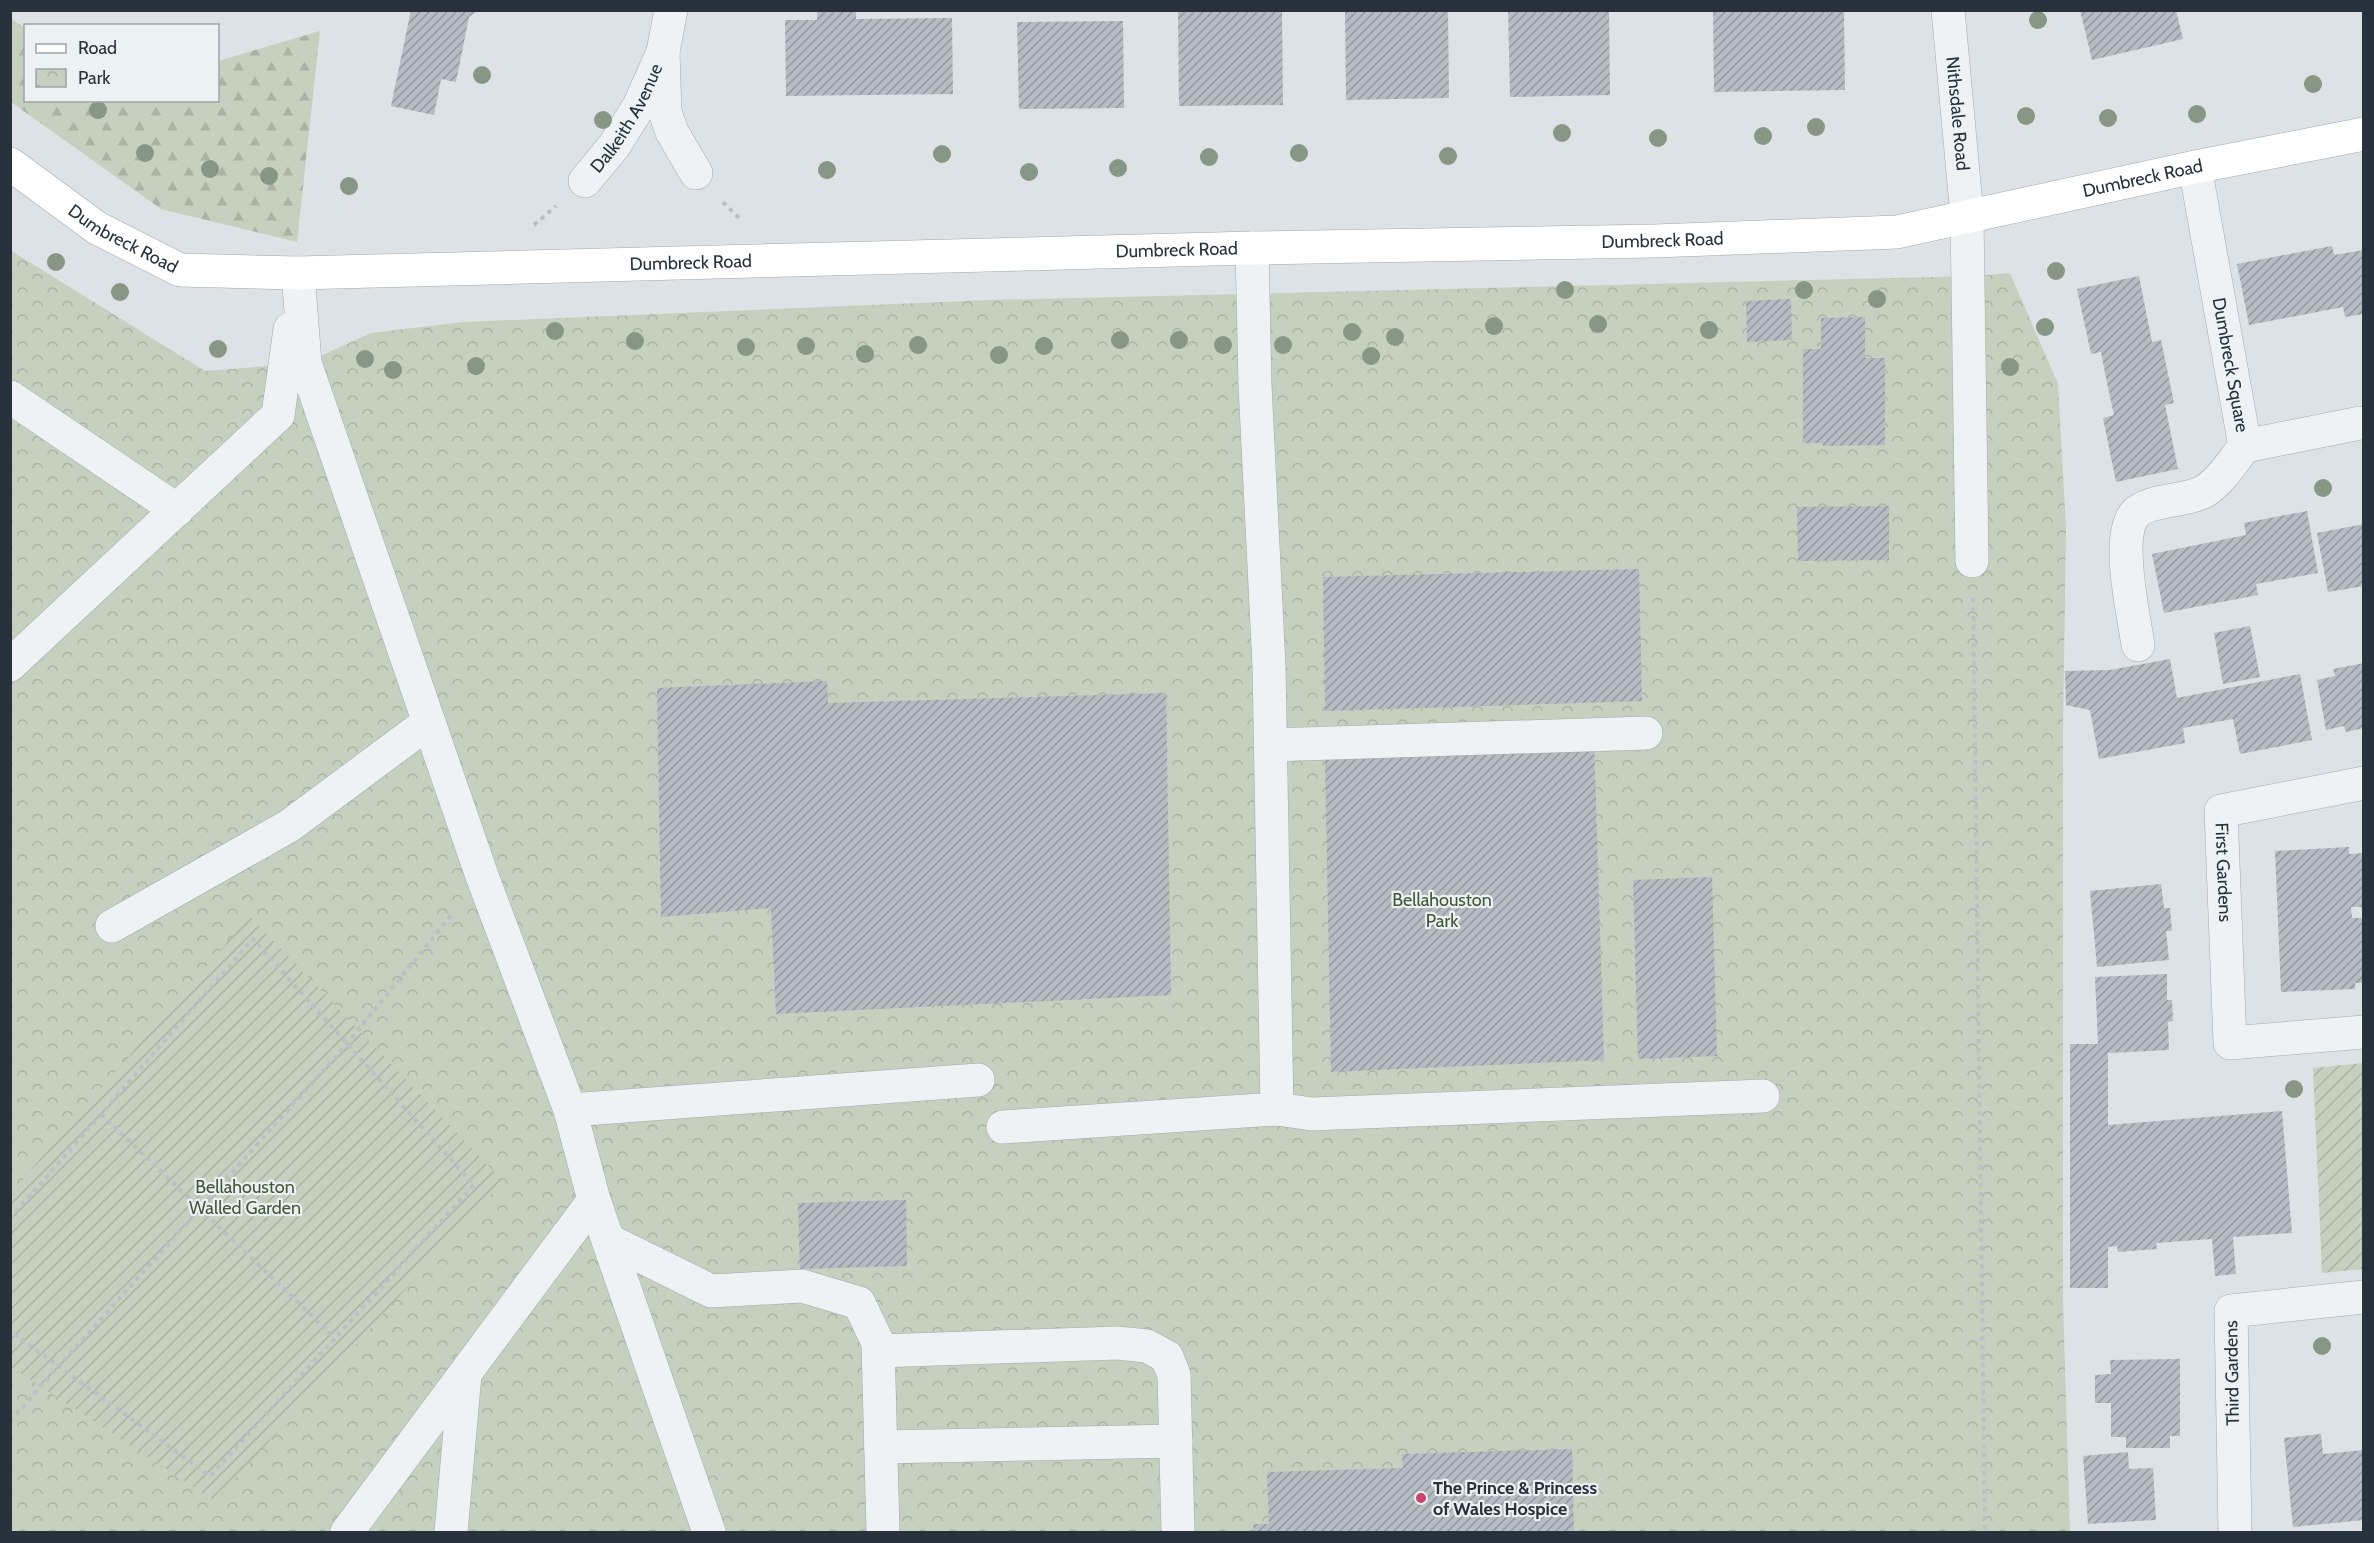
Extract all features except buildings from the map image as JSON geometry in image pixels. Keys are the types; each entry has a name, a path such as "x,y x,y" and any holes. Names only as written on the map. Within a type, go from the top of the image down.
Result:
{"main road":[{"name":"Dumbreck Road","path":"10,164 98,228 180,270 298,273 1252,248 1643,242 1897,232 2195,167 2364,134"}],"street":[{"name":"Dalkeith Avenue","path":"671,10 663,52 665,112 672,132 696,173"},
{"name":"Nithsdale Road","path":"1948,10 1967,216 1972,561"},
{"name":"Dalkeith Avenue","path":"585,181 614,146 639,106 663,52"},
{"name":"Dumbreck Square","path":"2195,167 2245,446 2360,423"},
{"path":"1252,248 1270,745 1277,1109"},
{"path":"10,665 278,415 298,273"},
{"path":"298,273 305,363 482,876 570,1110 594,1200 709,1533"},
{"path":"10,397 177,510"},
{"path":"2138,645 2126,568 2126,536 2135,514 2150,505 2188,498 2205,490 2218,479 2245,446"},
{"path":"112,926 290,825 429,722"},
{"path":"1270,745 1646,733"},
{"name":"First Gardens","path":"2364,783 2221,811 2230,1043 2364,1032"},
{"path":"570,1110 978,1080"},
{"path":"1003,1127 1277,1109 1312,1114 1763,1096"},
{"path":"347,1533 594,1200"},
{"path":"608,1240 711,1292 802,1286 859,1303 878,1343 879,1351 883,1533"},
{"name":"Third Gardens","path":"2235,1533 2231,1311 2364,1297"},
{"path":"879,1351 1117,1343 1147,1346 1167,1357 1174,1375 1178,1533"},
{"path":"452,1533 465,1374"},
{"path":"881,1447 1176,1441"}],"path":[{"path":"696,173 783,259"},
{"path":"1972,561 1985,1533"},
{"path":"10,1421 347,1044 482,876"},
{"path":"10,1219 253,939 474,1185 210,1476 10,1331"},
{"path":"101,1114 334,1338"}],"green space":[{"path":"10,18 24,27 24,102 219,102 219,61 320,31 297,242 161,209 11,102"},
{"name":"Bellahouston Park","path":"10,250 205,371 305,363 371,333 464,322 991,300 1976,276 2010,273 2058,384 2066,528 2063,727 2063,1302 2070,1532 11,1532"},
{"name":"Bellahouston Walled Garden","path":"250,916 503,1181 215,1501 11,1367 11,1193"},
{"path":"2363,1063 2363,1269 2322,1273 2313,1068"}],"place":[{"name":"The Prince & Princess of Wales Hospice","path":"1421,1498"}]}
